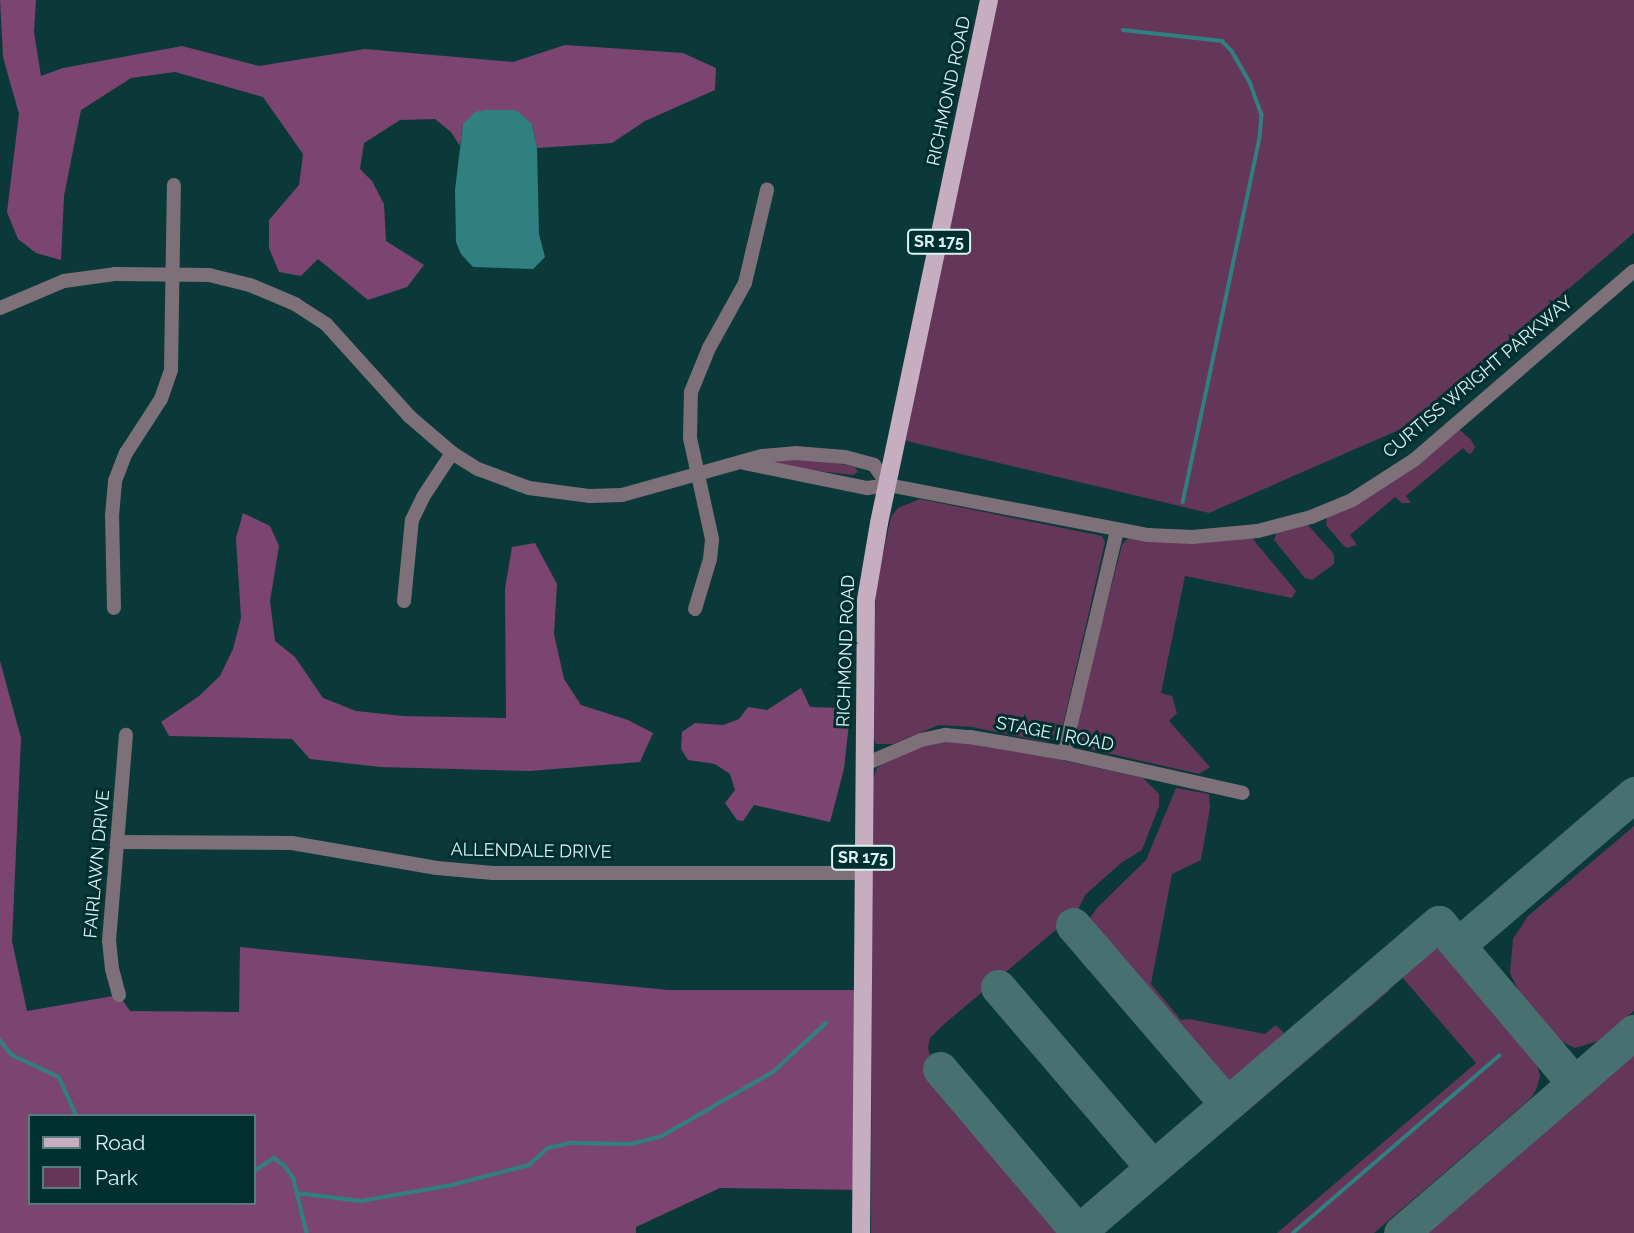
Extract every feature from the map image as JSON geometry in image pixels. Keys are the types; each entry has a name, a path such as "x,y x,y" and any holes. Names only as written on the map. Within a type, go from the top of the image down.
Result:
{"main road":[{"name":"RICHMOND ROAD","path":"861,1233 866,600 989,0"}],"street":[{"path":"114,608 113,491 126,453 168,383 173,347 174,185"},
{"path":"695,609 712,549 688,423 691,392 709,348 745,283 767,190"},
{"name":"CURTISS WRIGHT PARKWAY","path":"744,463 867,488 888,485 1117,531 1192,537 1258,531 1311,517 1352,500 1414,460 1634,271"},
{"path":"0,308 47,287 85,277 209,275 243,282 282,297 311,314 347,344 409,416 452,453 501,479 528,488 572,495 622,495 762,456 795,453 845,457 874,465 888,485"},
{"path":"404,601 412,520 423,497 452,453"},
{"path":"1064,753 1117,531"},
{"name":"FAIRLAWN DRIVE","path":"119,995 112,969 109,941 126,734"},
{"name":"STAGE I ROAD","path":"863,765 921,740 945,735 1064,753 1242,793"},
{"name":"ALLENDALE DRIVE","path":"117,842 292,843 437,868 493,873 863,873"}],"green space":[{"path":"990,0 1634,0 1634,233 1408,426 1209,513 898,439"},
{"path":"1455,429 1471,440 1475,447 1472,453 1469,454 1463,448 1406,496 1411,503 1402,503 1395,497 1350,535 1357,545 1347,548 1343,545 1326,525 1327,517"},
{"path":"788,459 832,462 855,467 858,472 853,475 782,467 767,461"},
{"path":"920,499 1102,536 1105,542 1063,725 1053,740 1046,742 972,727 939,725 893,744 876,744 871,732 876,585 891,517 898,508"},
{"path":"1306,523 1334,554 1334,564 1312,580 1305,578 1274,540 1277,531"},
{"path":"1128,538 1161,541 1252,538 1296,591 1292,598 1185,576 1161,693 1172,696 1177,713 1169,721 1210,767 1199,774 1089,749 1080,738 1076,723 1122,545"},
{"path":"946,740 989,744 1143,778 1159,794 1159,806 1142,850 1121,863 1085,895 1077,912 942,1026 930,1038 928,1048 935,1073 1076,1233 871,1233 872,782 877,768 893,756 910,748"},
{"path":"1176,788 1209,794 1210,808 1201,860 1172,874 1151,984 1181,1020 1189,1019 1265,1034 1276,1025 1293,1042 1251,1077 1238,1082 1218,1078 1208,1071 1088,933 1090,918 1097,908 1146,860"},
{"path":"1634,826 1634,1011 1598,1041 1575,1048 1560,1041 1522,998 1510,973 1513,939 1528,916"},
{"path":"1427,941 1440,947 1536,1061 1540,1076 1536,1090 1530,1099 1374,1233 1277,1233 1476,1063 1402,977 1405,960"},
{"path":"1379,985 1390,990 1104,1230 1107,1215"},
{"path":"1634,1048 1634,1233 1424,1233"}],"shaded area":[{"path":"0,0 36,0 34,32 41,76 63,68 182,46 259,66 365,49 513,62 565,45 683,53 716,68 715,90 645,121 612,143 537,148 532,124 463,124 460,146 451,132 435,119 400,120 364,143 360,169 372,181 384,204 386,241 424,265 407,287 368,300 318,259 301,276 279,272 269,248 269,220 299,185 303,154 263,97 175,72 131,78 81,110 64,196 61,260 36,253 18,239 7,212 19,114 3,57"},
{"path":"243,513 270,526 279,546 270,601 275,641 295,657 323,698 356,711 403,716 506,718 505,589 512,547 535,543 557,584 554,634 564,679 581,705 628,720 653,733 640,762 530,771 380,767 310,759 292,739 169,736 161,722 199,696 220,676 233,649 241,618 236,538"},
{"path":"0,661 21,738 12,941 27,1011 119,995 130,1011 239,1012 240,947 668,990 862,990 861,1190 720,1188 636,1227 636,1233 0,1233"},
{"path":"801,688 810,707 841,708 849,723 844,769 830,822 754,805 743,821 737,820 725,803 735,790 730,774 715,764 688,760 681,749 682,732 695,723 723,725 739,719 748,707 767,710"}],"water":[{"path":"516,110 532,124 537,148 539,234 545,257 533,269 473,267 461,254 456,242 455,190 463,124 475,112"}],"waterway":[{"path":"1123,30 1222,41 1232,51 1250,82 1262,115 1260,138 1183,502"},
{"path":"297,1193 361,1201 452,1185 529,1165 548,1148 570,1143 631,1144 662,1136 773,1072 826,1023"},
{"path":"0,1040 12,1055 59,1077 76,1114"},
{"path":"1293,1233 1499,1056"},
{"path":"256,1170 274,1158 285,1166 294,1179 307,1233"}],"taxiway":[{"path":"1458,945 1634,794"},
{"path":"940,1069 1078,1232 1439,923 1574,1083"},
{"path":"1073,925 1227,1104"},
{"path":"998,987 1153,1168"},
{"path":"1401,1233 1634,1032"}]}
